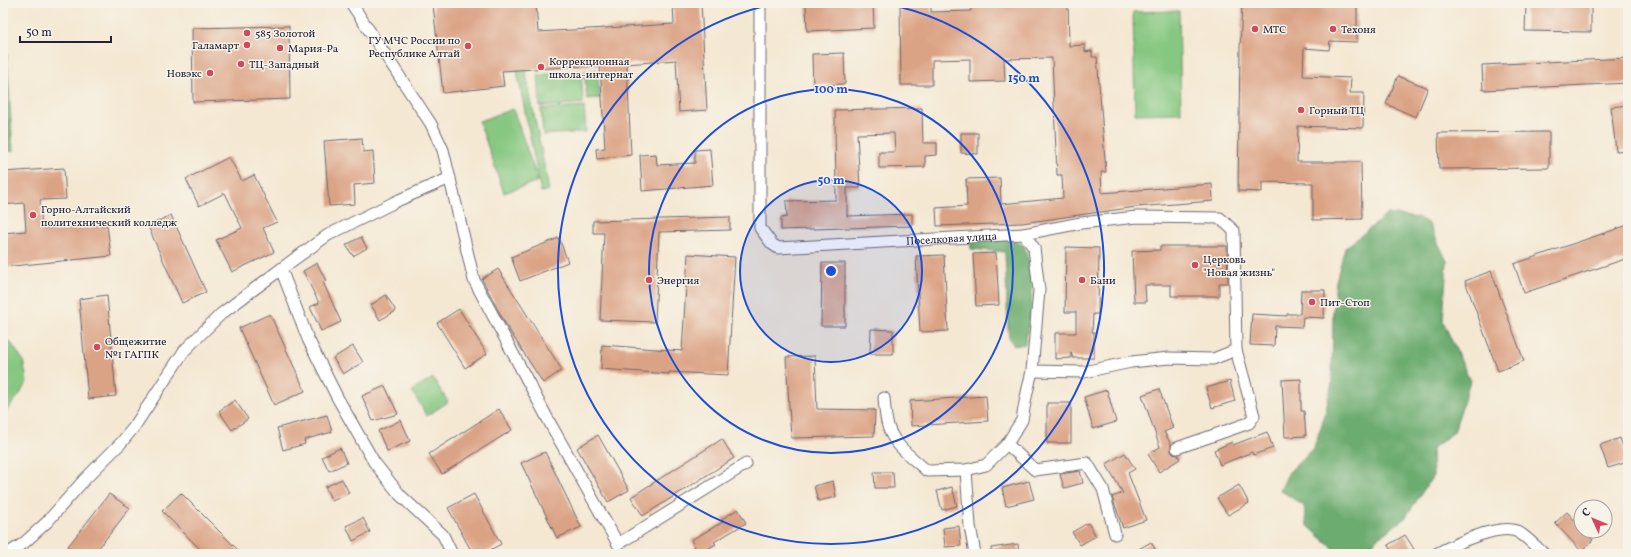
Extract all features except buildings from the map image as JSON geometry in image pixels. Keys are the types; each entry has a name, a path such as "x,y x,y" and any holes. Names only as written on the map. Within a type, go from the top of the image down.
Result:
{"street":[{"path":"351,3 431,124 443,150 474,280 551,425 618,544 746,464"},
{"name":"Поселковая улица","path":"760,3 760,228 772,244 778,248 1024,234 1080,224 1137,217 1220,218 1234,230 1236,350 1254,416 1249,423 1177,448"},
{"path":"7,554 24,543 47,522 85,479 121,443 134,427 184,351 221,314 328,236 398,200 450,178"},
{"path":"884,398 888,426 893,438 902,450 927,471 966,470 986,465 1006,444 1022,420 1032,371 1039,290 1034,248 1024,234"},
{"path":"281,269 308,339 337,397 374,462 400,495 443,535 452,554"},
{"path":"1032,371 1084,372 1131,362 1169,358 1213,359 1236,350"},
{"path":"1006,444 1035,470 1087,463 1103,490 1115,534"},
{"path":"966,470 970,526 975,554"},
{"path":"1436,554 1471,538 1499,530 1517,531 1544,554"}],"green space":[{"path":"1179,11 1181,113 1135,114 1133,12"},
{"path":"3,12 13,151 3,152"},
{"path":"521,49 549,190 541,192 513,51"},
{"path":"597,70 600,98 587,99 584,71"},
{"path":"581,71 583,103 540,107 538,75"},
{"path":"584,106 586,132 543,135 541,109"},
{"path":"513,109 538,181 504,193 479,121"},
{"path":"1388,214 1419,218 1429,224 1447,261 1443,321 1470,381 1454,432 1432,449 1433,476 1405,518 1378,538 1364,554 1337,554 1333,548 1307,525 1304,506 1280,490 1289,472 1314,447 1324,418 1332,382 1333,307 1336,281 1345,248"},
{"path":"1002,238 1024,245 1030,270 1032,294 1025,344 1014,346 1009,338 1008,329 1005,252 971,249 970,241"},
{"path":"3,337 11,343 23,360 27,381 20,394 3,415"},
{"path":"433,378 448,402 427,416 412,391"}],"place":[{"name":"МТС","path":"1255,29"},
{"name":"Техоня","path":"1333,29"},
{"name":"585 Золотой","path":"247,33"},
{"name":"Галамарт","path":"247,45"},
{"name":"ГУ МЧС России по Республике Алтай","path":"468,46"},
{"name":"Мария-Ра","path":"280,48"},
{"name":"ТЦ-Западный","path":"241,64"},
{"name":"Коррекционная школа-интернат","path":"541,67"},
{"name":"Новэкс","path":"210,73"},
{"name":"Горный ТЦ","path":"1301,110"},
{"name":"Горно-Алтайский политехнический колледж","path":"33,215"},
{"name":"Церковь \"Новая жизнь\"","path":"1195,265"},
{"name":"Энергия","path":"649,280"},
{"name":"Бани","path":"1082,280"},
{"name":"Пит-Стоп","path":"1312,302"},
{"name":"Общежитие №1 ГАГПК","path":"97,347"}]}
